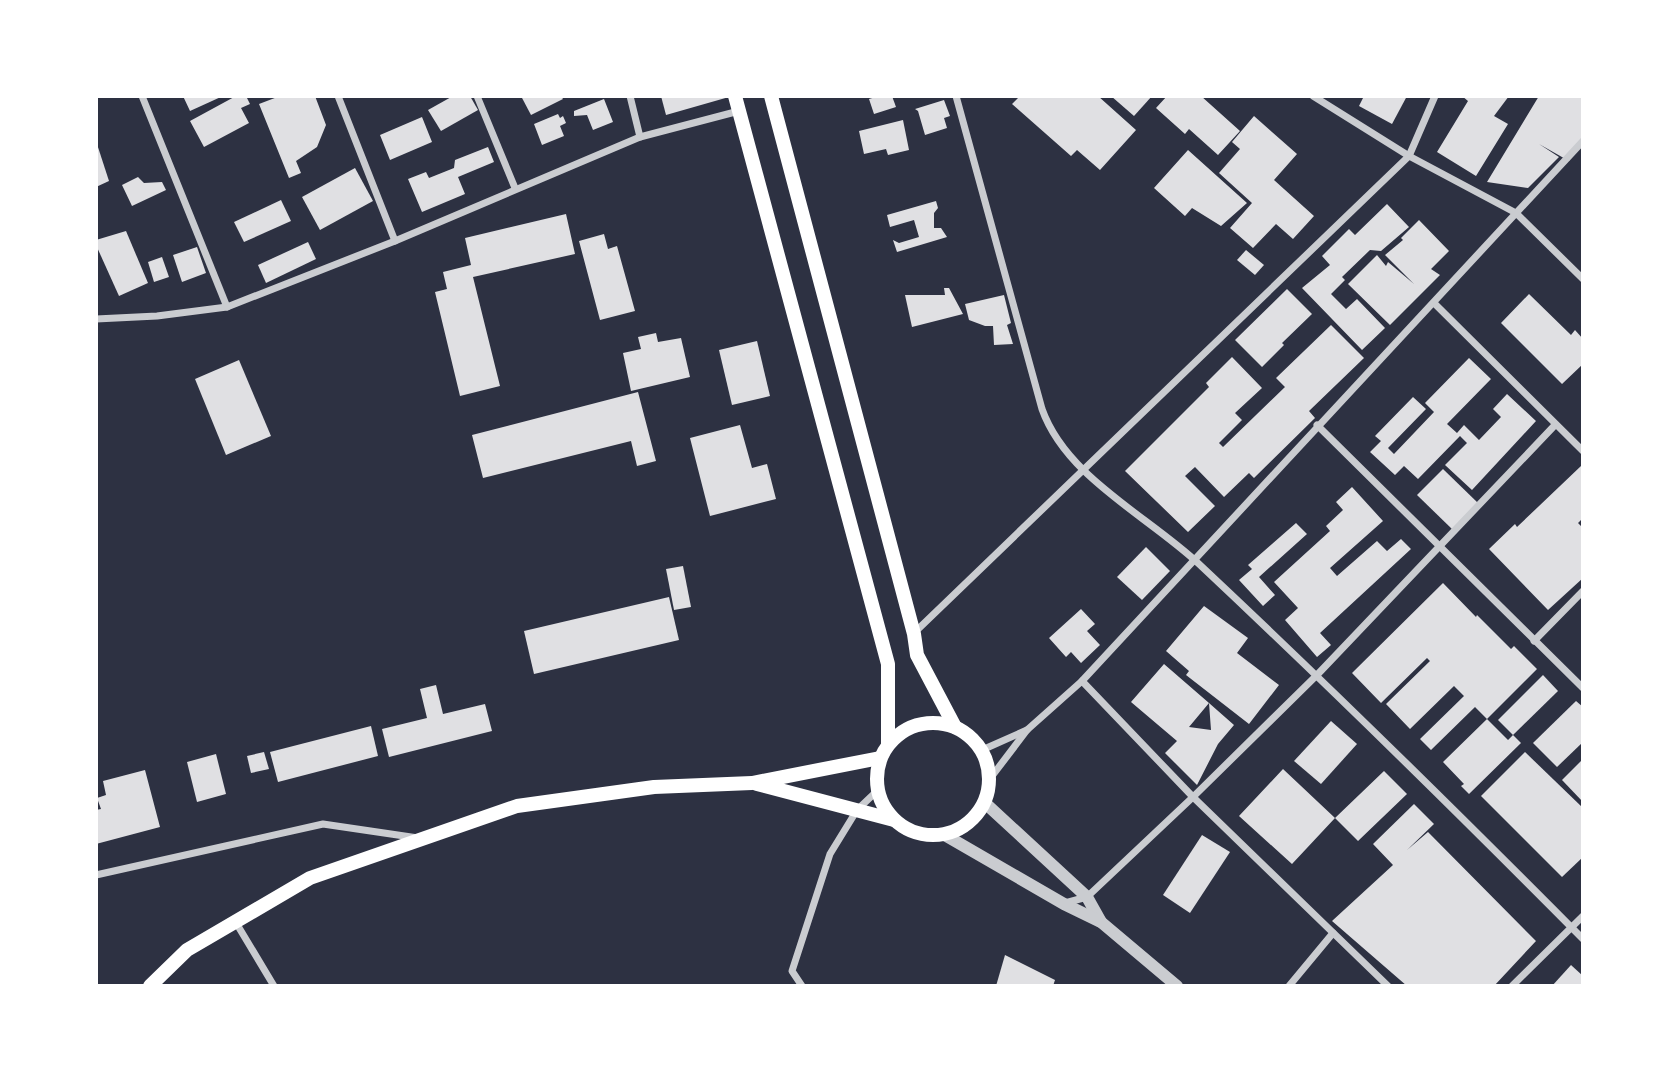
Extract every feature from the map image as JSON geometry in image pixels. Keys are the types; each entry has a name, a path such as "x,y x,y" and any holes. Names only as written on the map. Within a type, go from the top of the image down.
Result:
{"main road":[{"path":"735,96 888,664 888,744"},
{"path":"771,96 918,655 956,727"},
{"path":"752,783 894,820 917,833 943,834 967,823 984,802 989,780 988,765 982,750 971,737 956,727 937,723 919,724 902,731 888,744 880,758 876,774 877,791 883,807 894,820"},
{"path":"150,986 187,950 310,877 517,806 654,787 752,783 880,758"}],"street":[{"path":"142,96 227,307"},
{"path":"338,96 394,241"},
{"path":"477,96 515,188"},
{"path":"630,96 640,136"},
{"path":"956,96 1048,426 1083,470 1194,559 1317,675 1583,939"},
{"path":"1313,96 1409,156 1516,213 1583,279"},
{"path":"914,634 1409,156 1436,96"},
{"path":"96,319 157,316 227,307 394,241 640,136 739,111"},
{"path":"989,780 1027,730 1082,681 1583,141"},
{"path":"1434,303 1583,451"},
{"path":"1317,425 1583,688"},
{"path":"1063,904 1087,897 1193,797 1317,675 1555,425"},
{"path":"1534,641 1583,592"},
{"path":"1082,681 1193,797 1388,986"},
{"path":"982,750 1027,730"},
{"path":"802,986 792,971 830,855 857,810 877,791"},
{"path":"984,802 1087,897 1101,922"},
{"path":"96,874 323,824 421,838"},
{"path":"943,834 1063,904 1101,922 1177,986"},
{"path":"1512,986 1583,916"},
{"path":"235,921 274,986"},
{"path":"1289,986 1333,933"}],"building":[{"path":"183,96 223,96 190,111"},
{"path":"236,96 246,96 250,104 241,108 249,123 204,147 190,121"},
{"path":"280,96 315,96 326,125 317,147 296,161 301,173 289,178 259,104"},
{"path":"453,96 470,96 478,110 441,131 428,110"},
{"path":"521,96 561,96 563,99 531,115"},
{"path":"661,96 729,96 729,97 666,115"},
{"path":"892,96 896,107 874,114 869,99"},
{"path":"1020,96 1098,96 1136,130 1100,170 1077,150 1071,156 1012,104"},
{"path":"1111,96 1152,96 1134,116"},
{"path":"1167,96 1201,96 1240,131 1218,155 1189,129 1185,134 1156,108"},
{"path":"1364,96 1407,96 1392,124 1359,106"},
{"path":"1462,96 1509,96 1494,116 1508,124 1476,176 1437,152 1468,101"},
{"path":"1539,96 1583,96 1583,136 1569,161 1539,144 1559,157 1528,188 1487,182"},
{"path":"604,99 613,122 593,130 587,115 574,116 574,111"},
{"path":"944,100 950,116 944,118 947,128 925,135 915,109"},
{"path":"558,114 560,118 563,116 566,123 560,126 564,136 542,145 534,124"},
{"path":"1254,116 1297,154 1274,180 1314,216 1293,239 1276,224 1253,248 1230,228 1252,203 1219,173 1240,149 1232,142"},
{"path":"422,117 432,142 390,160 380,135"},
{"path":"903,120 909,150 888,155 886,149 864,154 859,131"},
{"path":"96,141 109,181 96,187"},
{"path":"488,147 494,162 458,177 465,194 422,212 408,179 426,172 429,178 454,168 455,160"},
{"path":"1188,150 1247,203 1221,226 1192,208 1185,216 1154,188"},
{"path":"355,168 373,201 320,230 302,197"},
{"path":"138,177 144,183 162,182 166,190 132,206 122,185"},
{"path":"281,200 291,221 244,242 234,222"},
{"path":"936,201 938,208 934,213 934,228 941,228 947,237 897,252 893,240 899,243 919,237 914,220 890,227 887,215"},
{"path":"1387,204 1409,227 1381,251 1370,250 1342,277 1345,280 1331,294 1346,309 1357,299 1385,328 1362,350 1302,288 1330,265 1322,256 1349,229 1355,235"},
{"path":"566,214 575,254 473,277 500,386 460,396 435,292 447,289 443,272 471,265 465,238"},
{"path":"1419,220 1449,251 1431,269 1440,275 1390,325 1348,284 1377,255 1386,266 1388,262 1414,284 1385,255 1403,240 1401,238"},
{"path":"126,231 148,283 119,296 96,240"},
{"path":"604,234 608,249 617,246 635,311 600,320 579,241"},
{"path":"308,242 316,259 266,283 258,265"},
{"path":"197,247 206,273 182,282 173,255"},
{"path":"1246,250 1264,265 1255,275 1237,260"},
{"path":"162,257 169,277 154,282 148,262"},
{"path":"944,288 949,288 963,314 912,327 905,295 945,295"},
{"path":"1287,289 1312,314 1262,367 1235,340"},
{"path":"1529,294 1571,335 1575,330 1583,339 1583,364 1562,384 1501,323"},
{"path":"1004,295 1011,323 1007,325 1013,344 994,345 993,326 969,320 965,304"},
{"path":"1331,325 1364,358 1309,411 1315,418 1254,478 1249,473 1224,497 1195,467 1185,476 1215,506 1188,532 1125,471 1209,387 1206,383 1232,357 1262,388 1235,413 1242,420 1219,443 1223,447 1285,387 1276,378"},
{"path":"656,333 658,342 681,338 690,377 631,391 623,353 641,349 638,337"},
{"path":"757,341 770,396 732,405 719,350"},
{"path":"1469,358 1491,379 1447,424 1457,433 1464,425 1479,440 1501,417 1493,409 1507,394 1536,421 1472,490 1445,465 1467,443 1460,436 1418,479 1404,466 1395,475 1370,452 1381,441 1375,436 1413,397 1426,409 1388,448 1394,454 1434,412 1425,403"},
{"path":"239,360 271,436 226,455 195,379"},
{"path":"638,392 656,461 637,466 631,441 483,478 472,435"},
{"path":"740,425 752,468 767,464 776,499 710,516 690,438"},
{"path":"1581,466 1583,518 1578,523 1583,528 1583,578 1548,610 1489,549 1515,524 1517,527"},
{"path":"1443,469 1479,504 1453,530 1417,495"},
{"path":"1352,487 1383,521 1330,568 1337,576 1377,541 1387,551 1401,539 1411,549 1320,633 1331,645 1317,657 1285,620 1298,608 1274,582 1330,531 1326,526 1343,510 1336,502"},
{"path":"1296,523 1307,534 1259,577 1275,595 1263,606 1239,580 1252,569 1248,565"},
{"path":"1146,547 1170,571 1142,600 1117,577"},
{"path":"683,566 691,607 674,610 666,569"},
{"path":"1443,583 1476,617 1477,615 1511,649 1514,646 1537,669 1487,719 1475,707 1431,750 1420,739 1464,696 1454,686 1410,729 1386,704 1430,661 1427,658 1381,703 1352,673"},
{"path":"669,597 679,640 534,674 524,631"},
{"path":"1204,606 1248,638 1237,653 1279,685 1249,724 1186,675 1189,671 1166,651"},
{"path":"1081,609 1095,624 1087,631 1100,645 1081,663 1071,652 1066,657 1049,638"},
{"path":"1164,664 1209,703 1234,725 1218,744 1197,785 1165,753 1177,741 1131,702","holes":["1209,703 1211,730 1189,727"]},
{"path":"1543,675 1558,691 1513,735 1498,720"},
{"path":"436,685 443,714 485,704 492,731 389,757 382,729 427,718 420,689"},
{"path":"1576,701 1583,707 1583,742 1557,767 1533,743"},
{"path":"1487,719 1508,740 1513,735 1521,743 1469,794 1461,786 1464,784 1443,762"},
{"path":"1331,721 1357,744 1321,784 1294,761"},
{"path":"371,726 378,756 278,782 270,752"},
{"path":"264,752 269,769 251,773 247,756"},
{"path":"1525,752 1583,808 1583,857 1562,877 1481,796"},
{"path":"216,754 226,794 197,802 187,762"},
{"path":"1583,759 1583,802 1562,780"},
{"path":"1283,769 1335,818 1292,864 1239,816"},
{"path":"145,770 160,827 96,844 96,810 101,809 97,798 106,795 103,781"},
{"path":"1384,771 1407,794 1358,841 1335,818"},
{"path":"1414,804 1434,824 1407,850 1428,832 1536,941 1494,986 1407,986 1332,921 1393,865 1373,844"},
{"path":"1202,835 1230,852 1190,913 1163,895"},
{"path":"1005,955 1055,980 1053,986 996,986"},
{"path":"1571,965 1583,976 1583,986 1552,986"}]}
